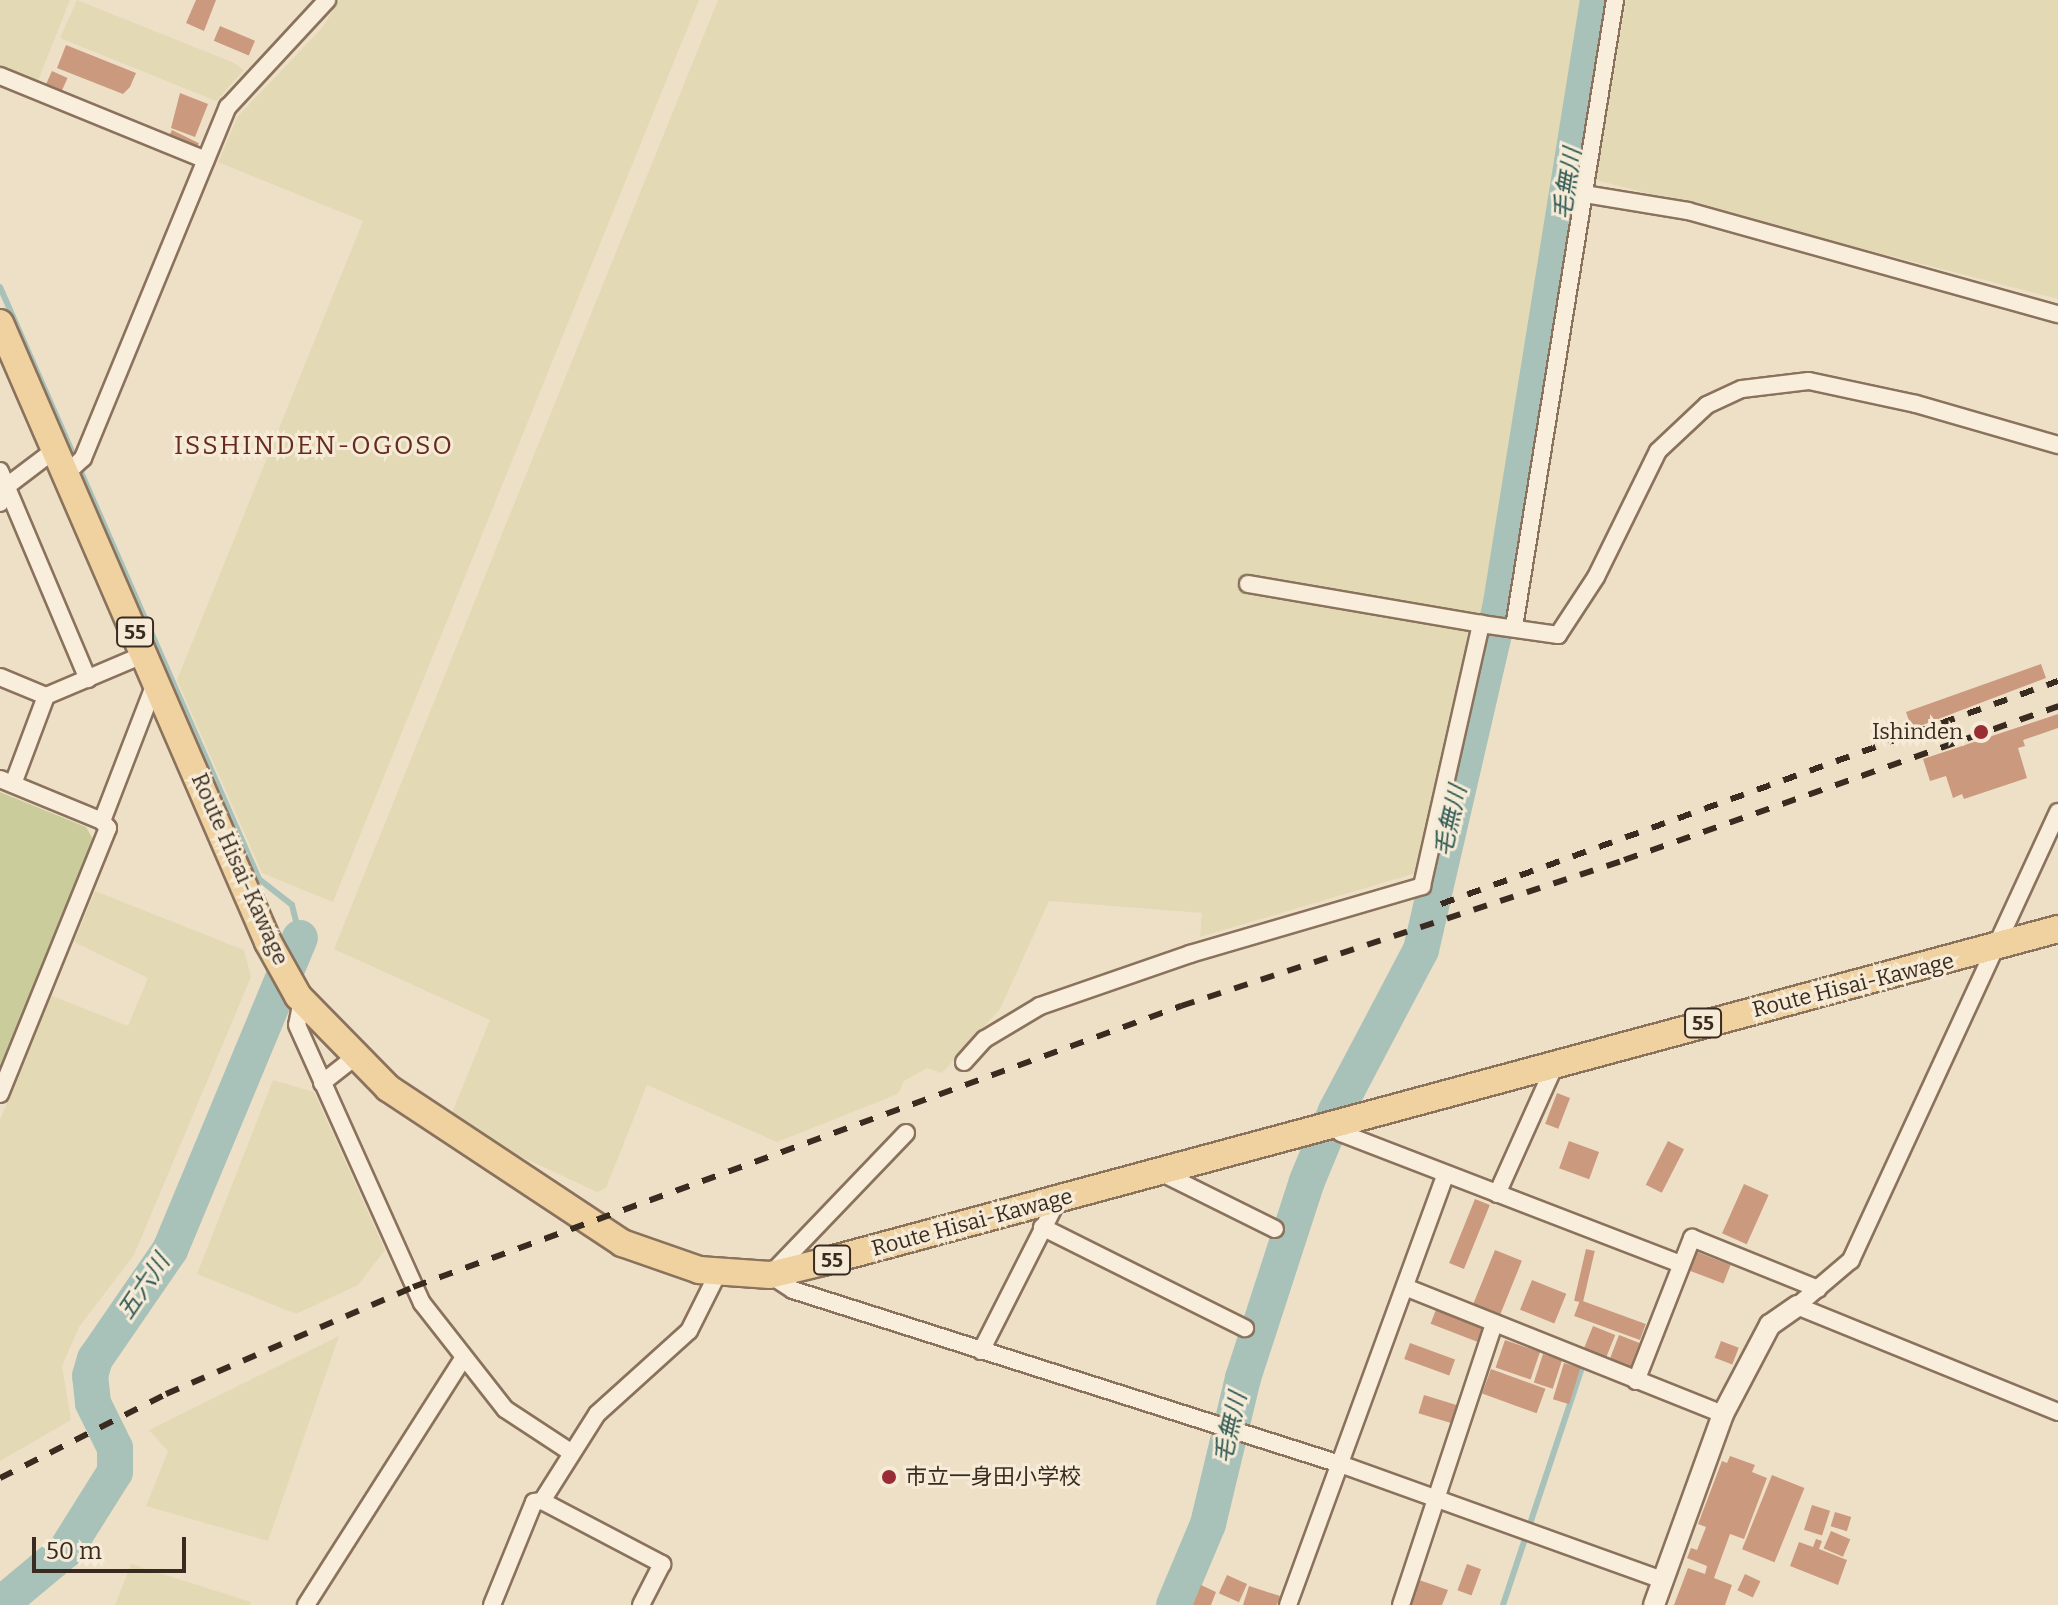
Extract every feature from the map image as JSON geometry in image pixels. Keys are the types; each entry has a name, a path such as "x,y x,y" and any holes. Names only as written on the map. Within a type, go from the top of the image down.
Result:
{"main road":[{"name":"Route Hisai-Kawage","path":"0,323 70,462 156,681 268,942 300,998 388,1088 587,1223 622,1243 717,1275 770,1275 1162,1173 1312,1129 1554,1067 2058,929"}],"street":[{"path":"3,478 70,462 228,107 327,0"},
{"path":"1511,627 1615,0"},
{"path":"0,76 206,160"},
{"path":"1584,194 1688,211 2058,314"},
{"path":"1248,584 1558,635 1596,577 1658,451 1688,419 1742,389 1809,381 1916,404 2058,445"},
{"path":"0,503 3,478"},
{"path":"3,478 88,679"},
{"path":"964,1062 985,1039 1040,1006 1190,954 1422,886 1483,624"},
{"path":"0,1094 108,828 102,821 7,782 46,696 145,654"},
{"path":"0,677 46,696"},
{"path":"102,821 156,681"},
{"path":"1654,1605 1723,1414 1770,1325 1851,1260 1992,949 2058,812"},
{"path":"300,998 297,1025 413,1287 463,1359 505,1409 569,1451"},
{"path":"322,1083 355,1057"},
{"path":"1497,1194 1554,1067"},
{"path":"1349,1119 1341,1133 1681,1264"},
{"path":"906,1133 770,1275 793,1290 1340,1464 1662,1580"},
{"path":"1162,1173 1275,1229"},
{"path":"1288,1605 1446,1174"},
{"path":"981,1351 1058,1199"},
{"path":"1042,1227 1245,1328"},
{"path":"1636,1381 1692,1238 1818,1289"},
{"path":"542,1501 569,1451 597,1414 689,1331 717,1275"},
{"path":"1405,1287 1723,1414"},
{"path":"1797,1306 2057,1408"},
{"path":"1401,1605 1494,1323"},
{"path":"306,1605 463,1359"},
{"path":"492,1605 534,1502 542,1501 662,1564 641,1605"}],"shaded area":[{"path":"0,0 70,0 36,86 0,72"},
{"path":"77,0 232,62 244,70 216,101 60,38"},
{"path":"339,0 699,0 333,902 262,873 177,680 363,221 218,162 238,116 322,28"},
{"path":"718,0 1589,0 1492,616 1476,615 1416,873 1200,937 1202,913 1049,901 1000,1009 942,1073 927,1068 904,1081 898,1094 777,1142 647,1085 606,1188 597,1192 494,1144 451,1115 490,1020 334,949"},
{"path":"1626,0 2058,0 2058,299 1596,180"},
{"path":"95,891 244,950 251,977 134,1255 79,1327 62,1366 71,1420 0,1461 0,1120 50,995 128,1026 148,978 74,942"},
{"path":"273,1080 314,1092 385,1250 358,1285 296,1314 197,1274"},
{"path":"339,1336 268,1541 146,1506 168,1451 149,1430"},
{"path":"131,1564 251,1602 250,1605 115,1605"}],"green space":[{"path":"0,792 86,827 93,839 0,1067"}],"building":[{"path":"196,0 216,0 204,31 186,23"},
{"path":"220,26 255,41 249,56 214,41"},
{"path":"66,45 136,73 130,87 123,94 57,68"},
{"path":"52,71 68,78 61,93 45,86"},
{"path":"180,93 208,104 195,137 171,128"},
{"path":"172,130 199,143 195,151 168,138"},
{"path":"2041,664 2046,678 1912,729 1906,712"},
{"path":"2058,714 2058,728 2023,740 2025,746 2018,748 2027,778 1964,799 1962,794 1953,798 1946,776 1930,781 1923,759"},
{"path":"1557,1093 1570,1098 1558,1129 1545,1124"},
{"path":"1569,1141 1599,1152 1589,1179 1559,1168"},
{"path":"1668,1141 1684,1149 1662,1193 1646,1185"},
{"path":"1744,1184 1769,1195 1747,1244 1722,1233"},
{"path":"1475,1199 1490,1205 1464,1269 1449,1263"},
{"path":"1586,1249 1595,1251 1583,1303 1574,1301"},
{"path":"1495,1250 1522,1261 1499,1316 1473,1306"},
{"path":"1697,1252 1731,1265 1723,1284 1690,1271"},
{"path":"1532,1280 1566,1294 1554,1324 1520,1310"},
{"path":"1580,1300 1646,1324 1640,1340 1574,1316"},
{"path":"1437,1307 1484,1325 1477,1342 1431,1324"},
{"path":"1593,1326 1615,1335 1606,1359 1583,1350"},
{"path":"1619,1335 1640,1343 1630,1369 1609,1361"},
{"path":"1505,1340 1540,1352 1531,1379 1496,1367"},
{"path":"1721,1341 1739,1348 1732,1365 1715,1358"},
{"path":"1410,1343 1455,1359 1449,1375 1404,1359"},
{"path":"1543,1354 1562,1360 1553,1389 1534,1383"},
{"path":"1564,1363 1580,1368 1569,1404 1553,1399"},
{"path":"1491,1369 1546,1389 1537,1413 1482,1393"},
{"path":"1424,1395 1457,1405 1451,1423 1418,1413"},
{"path":"1730,1456 1755,1465 1752,1472 1767,1478 1744,1539 1730,1534 1714,1578 1732,1585 1725,1605 1674,1605 1688,1568 1705,1574 1707,1566 1687,1558 1691,1548 1697,1550 1706,1527 1698,1524 1722,1461 1727,1463"},
{"path":"1772,1475 1804,1488 1774,1562 1742,1549"},
{"path":"1812,1505 1830,1511 1822,1536 1804,1530"},
{"path":"1835,1512 1851,1517 1847,1531 1831,1526"},
{"path":"1831,1531 1850,1539 1843,1557 1824,1548"},
{"path":"1816,1539 1822,1541 1819,1549 1847,1560 1838,1585 1790,1566 1799,1542 1813,1547"},
{"path":"1467,1564 1481,1569 1472,1595 1457,1590"},
{"path":"1745,1574 1760,1581 1753,1597 1737,1590"},
{"path":"1227,1575 1247,1584 1239,1602 1219,1593"},
{"path":"1419,1580 1448,1590 1442,1605 1410,1605"},
{"path":"1201,1585 1216,1592 1211,1605 1193,1605"},
{"path":"1249,1586 1280,1596 1277,1605 1243,1605"}],"waterway":[{"name":"毛無川","path":"1174,1605 1208,1524 1243,1378 1307,1181 1336,1111 1421,950 1501,603 1598,0"},
{"path":"0,287 259,879 292,905 300,938"},
{"name":"五六川","path":"0,1605 66,1550 115,1472 115,1448 93,1403 90,1376 95,1359 170,1250 300,938"},
{"path":"1503,1605 1582,1367"}],"railway":[{"path":"1441,904 2058,681"},
{"path":"0,1478 166,1394 413,1287 1181,1006 1624,860 2058,706"}],"place":[{"name":"Ishinden","path":"1981,732"},
{"name":"市立一身田小学校","path":"889,1477"}],"district":[{"name":"ISSHINDEN-OGOSO","path":"314,446"}]}
